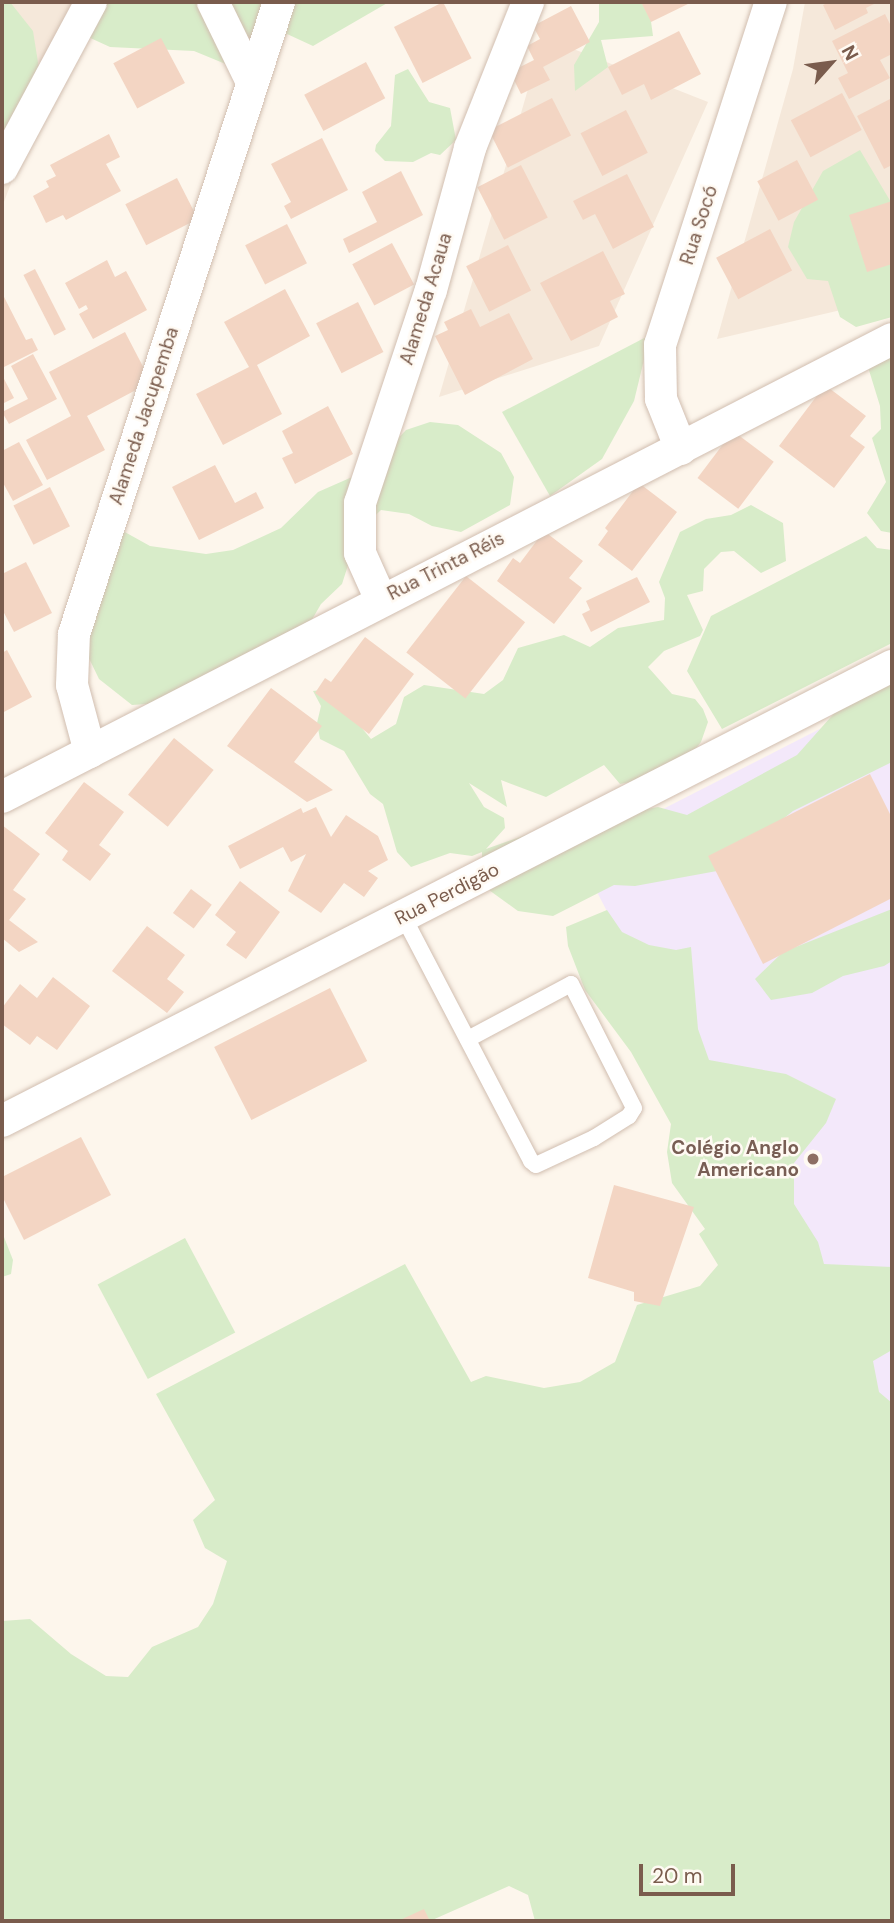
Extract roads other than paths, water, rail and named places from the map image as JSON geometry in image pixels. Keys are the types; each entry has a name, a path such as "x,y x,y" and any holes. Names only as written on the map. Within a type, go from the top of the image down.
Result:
{"street":[{"path":"2,168 92,2"},
{"path":"213,2 252,82"},
{"name":"Alameda Jacupemba","path":"90,752 72,685 74,634 279,2"},
{"name":"Alameda Acaua","path":"381,600 360,553 360,503 432,289 470,148 528,2"},
{"name":"Rua Socó","path":"681,449 661,399 660,345 771,2"},
{"name":"Rua Trinta Réis","path":"2,797 892,339"},
{"name":"Rua Perdigão","path":"2,1121 892,666"}],"lane":[{"path":"403,916 468,1039 537,1165 594,1138 629,1116 634,1108 571,984 468,1039"}],"place":[{"name":"Colégio Anglo Americano","path":"813,1159"}]}
